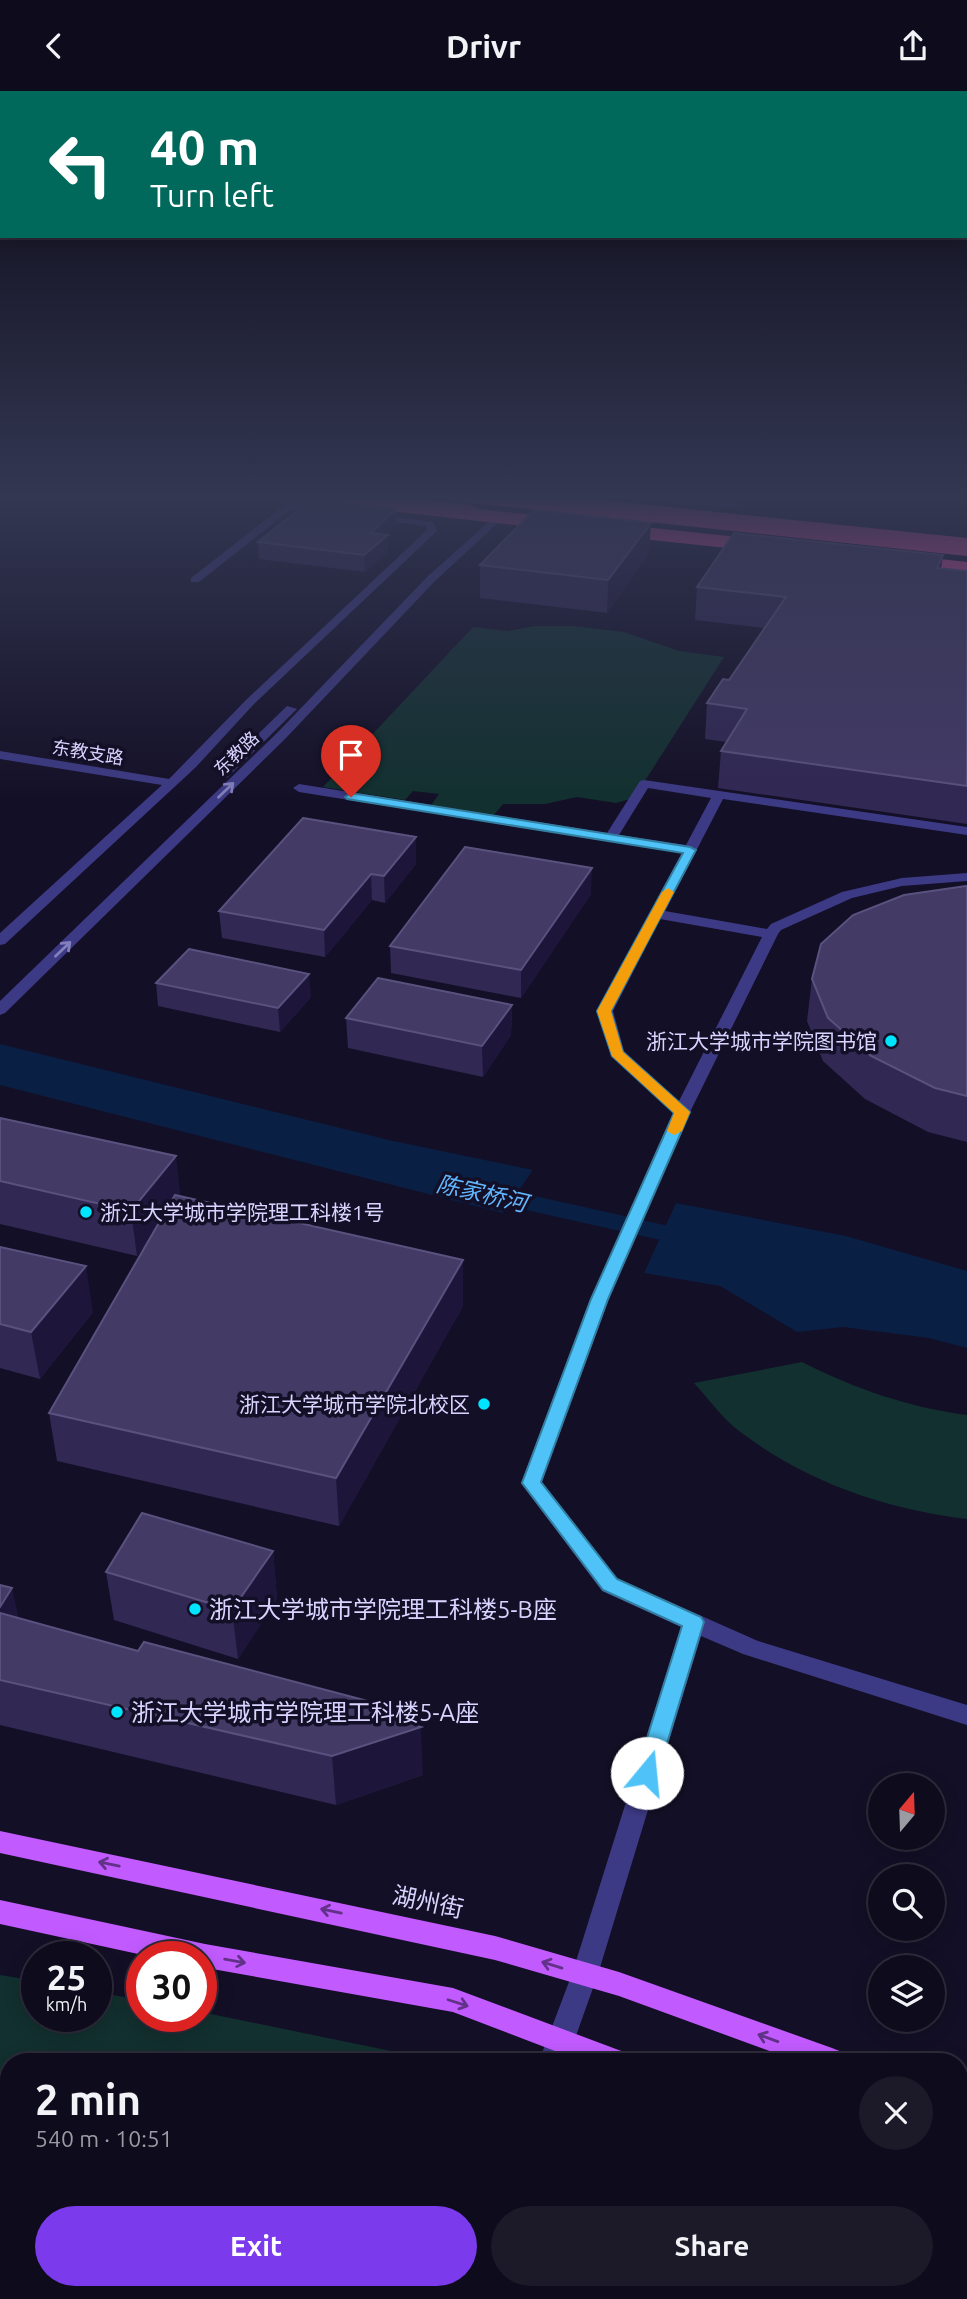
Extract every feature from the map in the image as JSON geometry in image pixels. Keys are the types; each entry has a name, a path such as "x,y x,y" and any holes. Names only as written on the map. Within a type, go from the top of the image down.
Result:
{"main road":[{"name":"湖州街","path":"0,1842 495,1948 585,1975 809,2053"},
{"path":"0,1912 205,1956 453,2000 557,2051"}],"street":[{"path":"0,941 171,783 250,702 360,598"},
{"name":"东教路","path":"0,1010 7,996 281,736 413,598"},
{"name":"东教支路","path":"0,755 171,783"},
{"path":"610,838 644,783 967,831"},
{"path":"299,788 690,850"},
{"path":"682,1112 617,1053 604,1011 719,795"},
{"path":"967,877 902,882 847,895 776,927 682,1112 600,1299 531,1483 610,1585 751,1648 967,1714"},
{"path":"656,914 771,934"},
{"path":"557,2051 585,1975 694,1622"}],"green space":[{"path":"534,626 574,626 624,632 679,651 724,657 634,798 616,803 577,797 545,804 503,804 494,815 431,805 439,794 413,791 405,800 323,787 473,627 508,631"},
{"path":"802,1362 882,1396 967,1415 967,1519 904,1508 815,1477 787,1463 734,1427 694,1383"},
{"path":"0,1975 21,1978 21,2032 112,2032 112,1995 126,1997 126,2032 217,2032 217,2015 401,2053 0,2053"}],"water":[{"path":"0,1044 389,1140 533,1170 503,1213 0,1085"},
{"path":"676,1203 846,1236 967,1271 967,1348 929,1338 843,1327 797,1332 720,1286 644,1273"}],"building":[{"path":"785,598 967,598 967,786 721,751 747,709 707,703 723,679 729,680"},
{"path":"303,818 416,837 384,876 371,874 324,930 219,911"},
{"path":"465,847 592,868 521,970 390,946"},
{"name":"浙江大学城市学院图书馆","path":"967,886 967,1096 935,1088 871,1056 828,1018 812,979 821,944 853,915 904,895"},
{"path":"189,949 309,974 278,1008 156,983"},
{"path":"378,978 512,1005 482,1046 346,1018"},
{"path":"0,1118 176,1156 131,1211 0,1181"},
{"path":"175,1195 463,1260 336,1478 49,1413"},
{"path":"0,1247 86,1266 31,1332 0,1324"},
{"path":"142,1513 273,1551 232,1610 106,1572"},
{"path":"0,1585 12,1588 0,1607"},
{"path":"0,1613 138,1651 144,1642 394,1708 390,1718 421,1727 332,1756 0,1680"}],"waterway":[{"name":"陈家桥河","path":"477,1191 696,1240"}],"slow traffic":[{"path":"668,892 604,1011 617,1053 682,1112 674,1131"}],"place":[{"name":"浙江大学城市学院图书馆","path":"891,1041"},
{"name":"浙江大学城市学院理工科楼1号","path":"86,1212"},
{"name":"浙江大学城市学院北校区","path":"484,1404"},
{"name":"浙江大学城市学院理工科楼5-B座","path":"195,1609"},
{"name":"浙江大学城市学院理工科楼5-A座","path":"117,1712"}],"route":[{"path":"351,797 690,850 604,1011 617,1053 682,1112 600,1299 531,1483 610,1585 694,1622 647,1773"}]}
